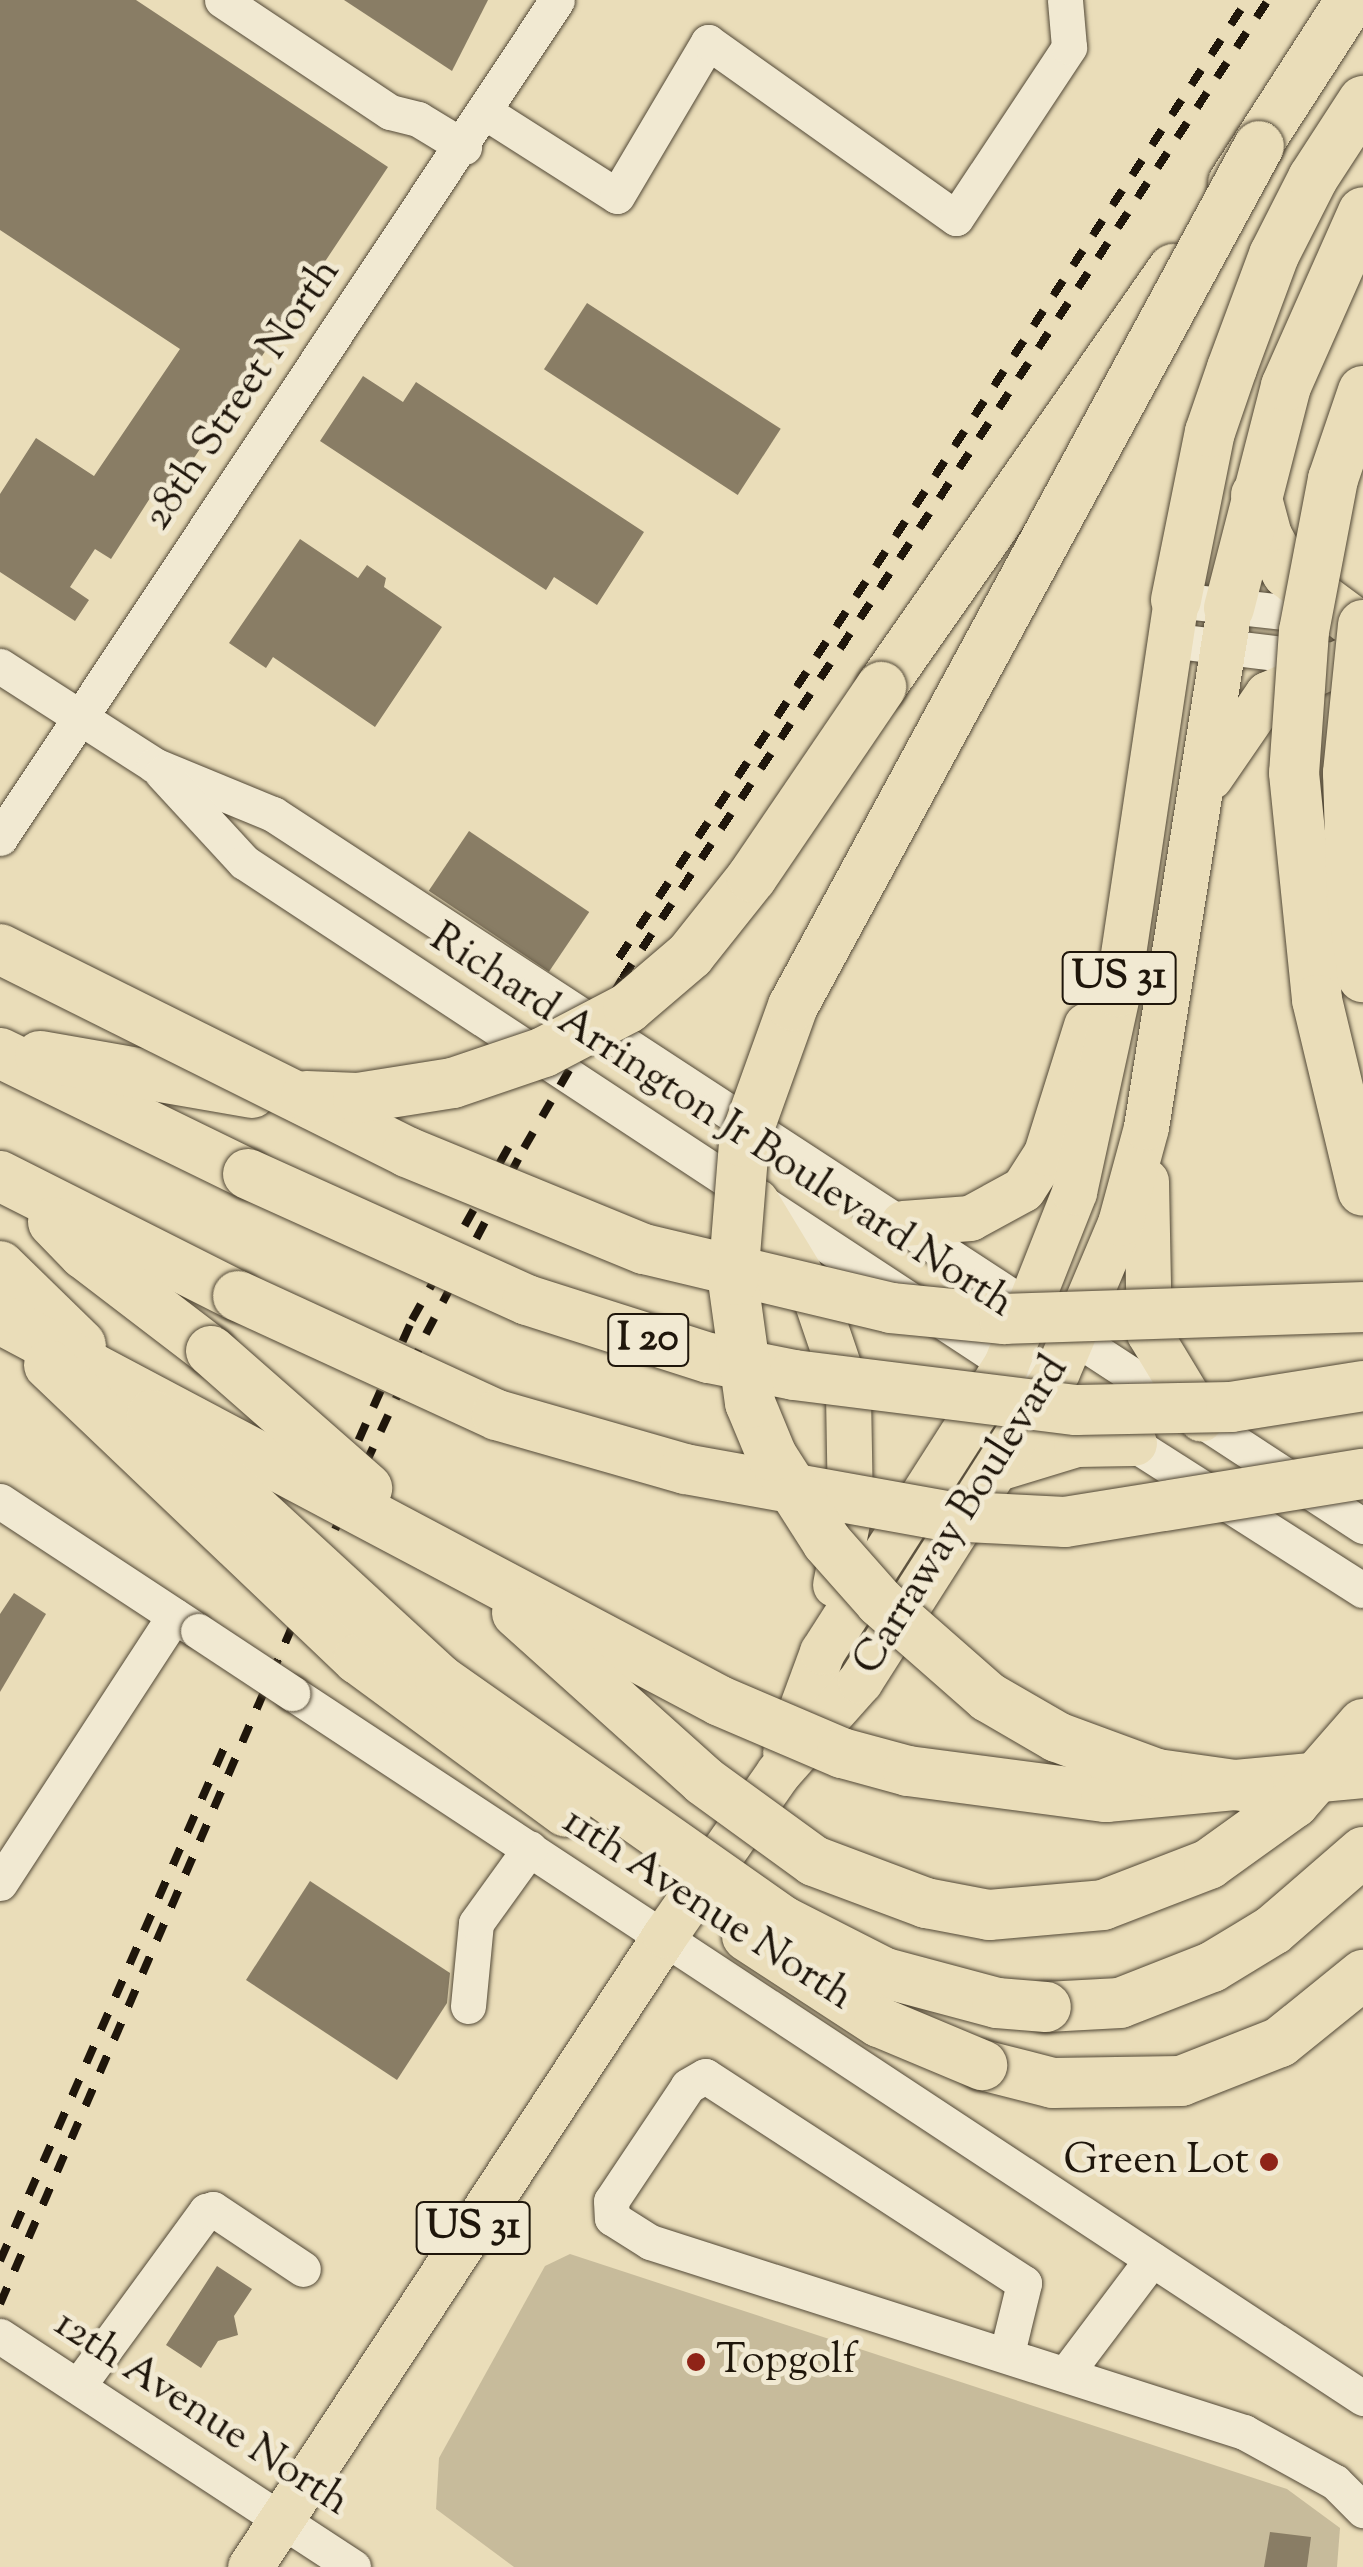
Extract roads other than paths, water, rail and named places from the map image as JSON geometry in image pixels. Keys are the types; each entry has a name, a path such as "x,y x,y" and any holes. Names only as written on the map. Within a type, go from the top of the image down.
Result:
{"highway":[{"path":"0,1052 252,1094 358,1098 452,1083 544,1052 628,1008 690,955 752,877 1259,146 1351,0"},
{"name":"US 31","path":"1172,620 1210,432 1244,336 1313,178 1363,100"},
{"path":"1249,1787 1157,1774 1057,1738 988,1696 880,1602 808,1517 772,1456 746,1384 733,1280 744,1142 793,1006 1259,146"},
{"name":"US 31","path":"1226,629 1255,490 1286,386 1363,212"},
{"path":"1363,391 1333,479 1304,631 1294,773 1317,1000 1363,1191"},
{"path":"1255,490 1267,536 1287,573 1357,637 1348,774 1352,899 1363,978"},
{"path":"0,949 407,1152 644,1249 892,1308 1004,1319 1363,1307"},
{"name":"I 20","path":"0,1052 248,1174 527,1300 710,1358 794,1375 1076,1410 1231,1407 1363,1386"},
{"path":"10,1180 238,1296 497,1415 685,1470 947,1516 1065,1522 1363,1474"},
{"path":"10,1180 84,1254 211,1351 704,1781 814,1861 866,1884 989,1915 1103,1905 1156,1888 1252,1836 1339,1758 1363,1724"},
{"path":"0,1266 368,1617 566,1772 835,1952 924,1986 997,2003 1120,2004 1212,1966 1273,1930 1363,1852"},
{"path":"0,1320 720,1701 842,1753 908,1771 1106,1797 1249,1787 1363,1773"},
{"path":"0,1320 358,1660 478,1752 850,2005 982,2065 1053,2083 1181,2080 1280,2042 1363,1975"}],"main road":[{"name":"Carraway Boulevard","path":"778,1773 822,1652 1006,1364 1033,1308 1090,1131 1172,620"},
{"name":"Carraway Boulevard","path":"250,2567 665,1935 778,1773 860,1681 1001,1467 1075,1336 1120,1223 1146,1127 1226,629"},
{"path":"1201,791 1267,694 1357,637"},
{"path":"902,1222 952,1222 991,1211 1036,1170 1136,856"},
{"path":"1146,1127 1149,1333 1201,1419"},
{"path":"756,1201 816,1300 848,1394 850,1507 822,1652"},
{"path":"1001,1467 1076,1444 1134,1443"}],"street":[{"path":"222,0 390,112 418,119 464,147"},
{"name":"28th Street North","path":"0,838 464,147 557,0"},
{"path":"485,112 617,196 708,42 956,218 1069,47 1065,0"},
{"path":"1172,620 1226,629 1357,637"},
{"name":"Richard Arrington Jr Boulevard North","path":"0,666 154,765 273,814 1363,1526"},
{"name":"Richard Arrington Jr Boulevard North","path":"154,765 244,862 1006,1364 1363,1590"},
{"name":"11th Avenue North","path":"0,1501 665,1935 1363,2398"},
{"path":"0,1883 186,1624"},
{"path":"468,2006 476,1923 530,1848"},
{"path":"1007,2352 1024,2283 704,2076 688,2086 611,2201 612,2218 650,2242 1007,2352 1244,2432 1335,2482 1363,2510"},
{"path":"78,2386 206,2211 213,2209 304,2269"},
{"path":"1067,2372 1152,2259"},
{"name":"12th Avenue North","path":"9,2342 350,2566"}],"railway":[{"path":"619,958 1247,0"},
{"path":"0,2304 320,1562 426,1334 524,1148 622,979 1268,0"},
{"path":"344,1473 412,1320 513,1139"},
{"path":"0,2261 228,1739"}],"place":[{"name":"Green Lot","path":"1269,2162"},
{"name":"Topgolf","path":"696,2362"}]}
